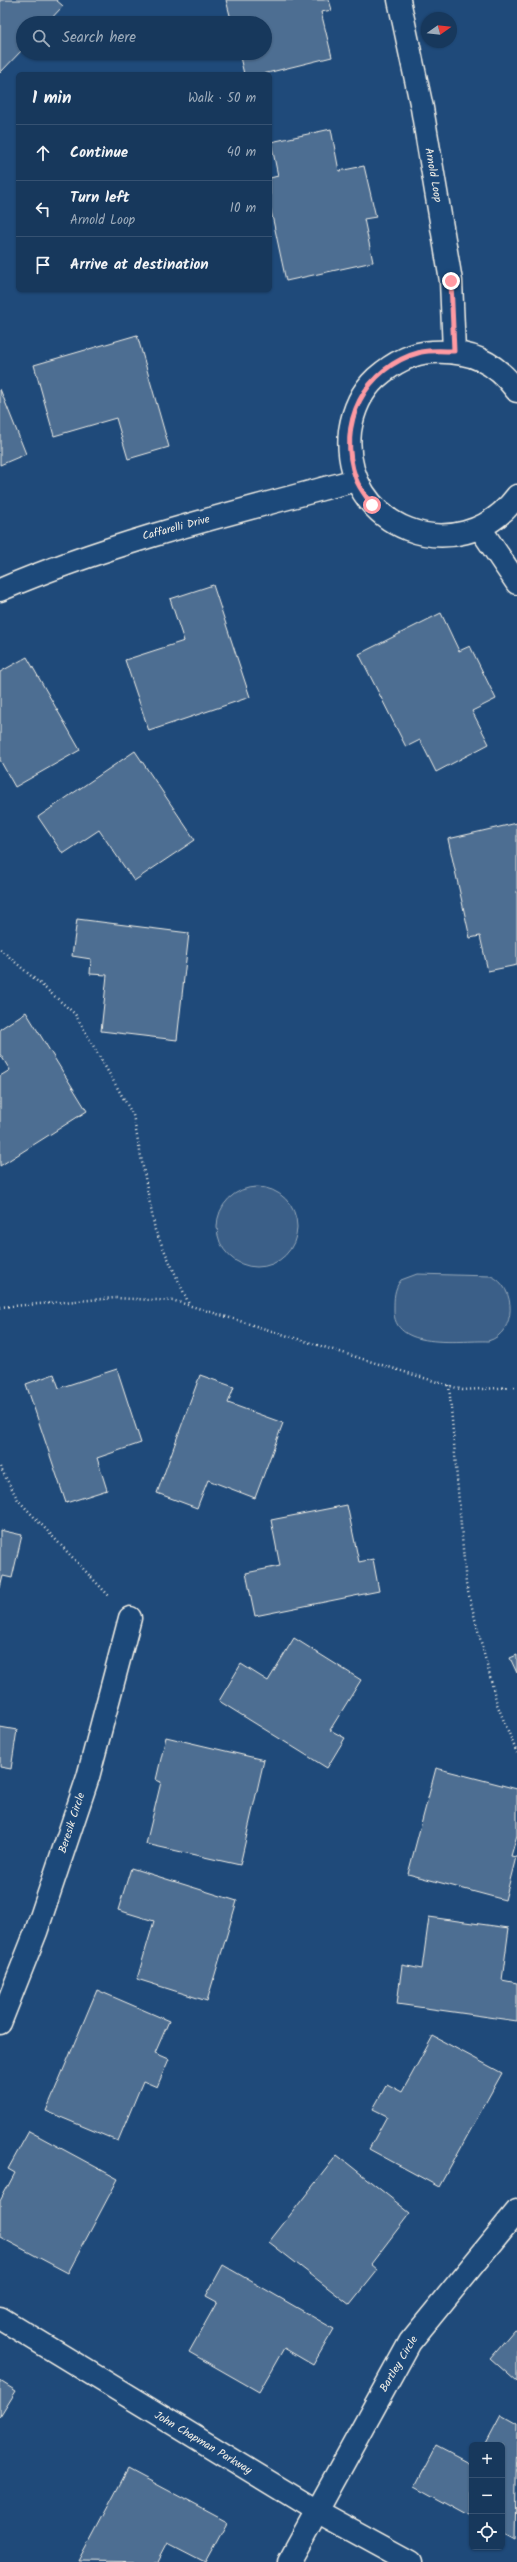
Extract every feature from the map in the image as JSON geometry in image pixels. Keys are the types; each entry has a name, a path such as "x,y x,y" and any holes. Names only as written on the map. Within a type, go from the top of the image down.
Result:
{"street":[{"name":"Arnold Loop","path":"399,0 422,108 451,281 454,351"},
{"path":"517,391 507,377 482,360 454,351 422,352 391,364 367,387 352,415 349,448 356,480 372,505 395,524 422,535 452,536 480,528 505,511 517,496"},
{"name":"Caffarelli Drive","path":"0,590 59,564 147,536 356,480"},
{"path":"480,528 517,583"},
{"name":"Beresik Circle","path":"0,2023 36,1932 88,1777 130,1618"},
{"name":"Bartley Circle","path":"289,2562 315,2510 410,2342 517,2211"},
{"name":"John Chapman Parkway","path":"0,2318 315,2510 410,2562"}],"path":[{"path":"0,949 74,1014 133,1115 155,1230 189,1304"},
{"path":"0,1307 115,1298 175,1301 189,1304 463,1390 517,1387"},
{"path":"449,1385 466,1584 497,1704 517,1753"},
{"path":"0,1467 18,1500 130,1618"}],"shaded area":[{"path":"257,1187 272,1190 285,1199 294,1212 297,1227 294,1242 285,1255 272,1264 257,1267 242,1264 229,1255 220,1242 217,1227 220,1212 229,1199 242,1190"},
{"path":"417,1274 491,1276 500,1282 506,1290 509,1299 509,1320 504,1329 498,1336 488,1341 445,1342 415,1337 404,1332 396,1322 394,1309 395,1294 401,1280"}],"building":[{"path":"0,0 56,0 63,6 54,16 16,16 16,56 0,73"},
{"path":"226,0 329,0 332,10 321,12 332,57 271,72 244,72 241,60 272,60 272,16 230,16"},
{"path":"331,129 339,171 364,166 376,217 364,219 373,262 286,281 272,215 272,178 278,176 272,142"},
{"path":"137,335 169,447 128,459 116,418 54,436 34,365"},
{"path":"0,389 26,454 0,465"},
{"path":"213,585 250,697 149,731 125,660 184,641 170,599"},
{"path":"441,613 459,651 470,646 496,699 472,711 489,744 436,772 420,740 406,747 359,654"},
{"path":"27,657 80,750 15,787 0,760 0,672"},
{"path":"135,751 195,840 134,881 99,830 63,854 38,817"},
{"path":"517,823 517,965 488,971 480,936 470,938 448,839"},
{"path":"77,919 189,933 177,1040 101,1031 107,975 90,974 91,959 72,956"},
{"path":"26,1012 87,1111 0,1166 0,1076 10,1070 0,1054 0,1029"},
{"path":"117,1369 141,1443 97,1458 107,1490 66,1503 26,1384 54,1374 59,1388"},
{"path":"200,1375 234,1387 228,1403 283,1423 255,1498 208,1480 197,1508 157,1493"},
{"path":"347,1505 359,1562 373,1559 379,1591 255,1616 246,1573 280,1566 271,1520"},
{"path":"0,1530 22,1535 12,1578 3,1576 0,1588"},
{"path":"294,1638 361,1680 330,1730 345,1738 327,1768 219,1701 241,1664 268,1681"},
{"path":"517,1655 517,1673 510,1658"},
{"path":"0,1727 17,1730 11,1769 0,1767"},
{"path":"166,1737 264,1760 240,1865 146,1844 161,1782 156,1780"},
{"path":"436,1768 517,1789 517,1835 511,1856 516,1857 505,1900 408,1874"},
{"path":"131,1868 237,1901 207,2001 137,1979 154,1921 118,1910"},
{"path":"429,1917 509,1928 502,1980 517,1983 517,2021 397,2004 402,1965 422,1969"},
{"path":"97,1990 169,2021 155,2053 169,2059 157,2087 143,2081 118,2141 46,2111"},
{"path":"433,2036 502,2073 439,2187 369,2149 387,2116 373,2109 387,2084 402,2092"},
{"path":"29,2131 118,2179 68,2273 0,2237 0,2201 15,2173 8,2169"},
{"path":"337,2155 410,2213 371,2264 378,2270 350,2305 269,2242"},
{"path":"223,2265 334,2329 313,2365 284,2348 259,2392 189,2352 217,2302 206,2296"},
{"path":"514,2330 517,2331 517,2382 490,2358"},
{"path":"0,2381 16,2391 0,2417"},
{"path":"501,2415 517,2424 515,2540 505,2535 505,2442 487,2442"},
{"path":"436,2446 469,2463 469,2515 415,2486"},
{"path":"128,2469 227,2522 205,2562 168,2543 158,2562 79,2561"}],"route":[{"path":"372,505 356,480 349,448 352,415 367,387 391,364 422,352 454,351 451,281"}]}
